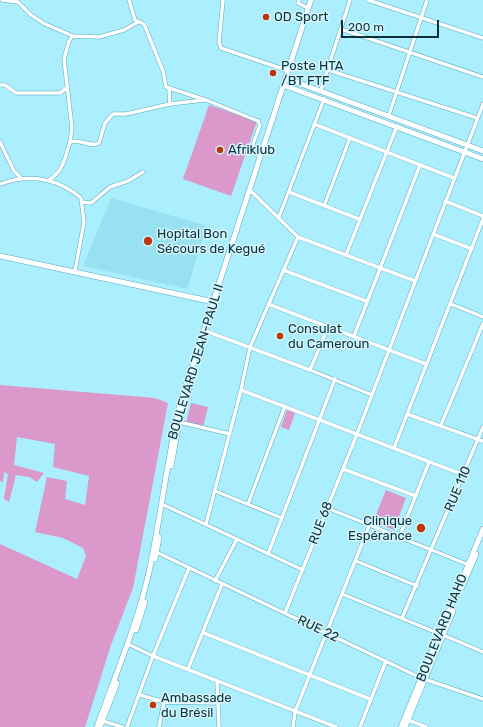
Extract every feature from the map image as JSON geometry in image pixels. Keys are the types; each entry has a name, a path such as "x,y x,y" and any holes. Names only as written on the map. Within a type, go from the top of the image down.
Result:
{"main road":[{"name":"BOULEVARD JEAN-PAUL II","path":"288,71 312,0"},
{"name":"BOULEVARD JEAN-PAUL II","path":"100,727 148,590 172,440 180,404 251,191 308,8 312,0"},
{"path":"286,78 483,151"},
{"name":"BOULEVARD JEAN-PAUL II","path":"214,302 261,151 284,85"},
{"path":"284,85 483,159"},
{"path":"0,256 214,302"},
{"name":"BOULEVARD JEAN-PAUL II","path":"97,727 131,634 144,592 164,505 179,422 204,331"},
{"name":"BOULEVARD HAHO","path":"405,727 483,529"},
{"name":"BOULEVARD HAHO","path":"469,565 483,537"},
{"name":"BOULEVARD HAHO","path":"401,727 423,679"}],"street":[{"path":"2,0 18,2 31,15 45,24 73,36 98,37 124,30 138,22"},
{"path":"129,0 135,20 144,24 163,71 164,85 169,89 206,100 258,121 260,125 252,147 261,151"},
{"path":"224,0 219,42 221,48 288,71"},
{"path":"299,0 298,3 308,8"},
{"path":"321,90 350,0"},
{"path":"368,0 483,38"},
{"path":"389,115 427,0"},
{"path":"341,28 483,77"},
{"path":"58,184 57,176 65,160 72,128 64,60 69,41 73,36"},
{"path":"328,70 478,118"},
{"path":"0,85 5,85 16,93 60,93 64,92 68,87"},
{"path":"169,89 170,104"},
{"path":"279,217 324,99"},
{"path":"70,142 78,140 95,145 101,140 105,123 110,116 170,104 206,100"},
{"name":"RUE 68","path":"286,613 357,434 483,104"},
{"path":"314,124 454,178"},
{"path":"346,255 397,126"},
{"path":"324,206 350,138"},
{"path":"0,142 14,171 21,178"},
{"path":"354,336 366,301 420,164"},
{"path":"82,202 91,202 110,187 128,182 143,172"},
{"path":"49,180 57,176"},
{"path":"0,184 21,178 49,180 76,195 82,202 84,222 75,271"},
{"path":"251,191 298,237 415,281"},
{"path":"289,192 359,219"},
{"path":"445,201 483,216"},
{"path":"394,448 483,219"},
{"path":"433,234 472,249"},
{"path":"206,524 241,390 250,347 298,237"},
{"path":"283,270 366,301"},
{"path":"268,304 426,364"},
{"path":"451,304 483,317"},
{"path":"441,425 483,324"},
{"path":"310,370 328,327"},
{"path":"204,331 335,379 372,395"},
{"path":"268,554 335,379"},
{"path":"241,390 464,475"},
{"path":"248,504 285,406"},
{"path":"406,414 441,425 483,441"},
{"path":"179,422 230,434"},
{"name":"RUE 110","path":"402,618 432,551 483,427"},
{"path":"400,538 429,462"},
{"path":"343,469 416,496"},
{"path":"215,491 282,518"},
{"path":"164,505 303,570"},
{"path":"327,508 469,565"},
{"path":"293,727 295,712 369,526"},
{"path":"215,581 236,539"},
{"name":"RUE 22","path":"154,552 423,679 483,699"},
{"path":"356,561 417,586"},
{"path":"128,727 153,656 189,568"},
{"path":"188,670 222,584"},
{"path":"342,594 482,652 483,647"},
{"path":"204,632 370,699"},
{"path":"130,645 188,670 336,727"},
{"path":"360,727 386,661"},
{"path":"217,681 219,727"},
{"path":"140,695 164,702 218,702"},
{"path":"159,727 164,702"},
{"path":"408,720 426,727"},
{"path":"103,721 122,727"}],"shaded area":[{"name":"Afriklub","path":"209,105 257,121 231,196 183,179"},
{"name":"Hopital Bon Sécours de Kegué","path":"111,198 207,226 187,289 83,266"},
{"path":"0,385 155,398 168,403 133,588 111,645 85,727 0,727 0,544 77,579 86,556 83,548 63,538 35,532 47,477 67,481 65,499 85,505 89,476 53,467 55,444 17,437 14,465 44,473 37,482 29,477 16,475 9,502 4,499 8,474 4,472 3,482 0,481"},
{"path":"191,403 208,407 203,427 186,423"},
{"path":"287,410 295,413 289,430 281,427"},
{"path":"386,490 406,498 394,530 373,522"}],"place":[{"name":"OD Sport","path":"266,17"},
{"name":"Poste HTA /BT FTF","path":"273,73"},
{"name":"Afriklub","path":"220,150"},
{"name":"Hopital Bon Sécours de Kegué","path":"148,241"},
{"name":"Consulat du Cameroun","path":"280,336"},
{"name":"Clinique Espérance","path":"421,528"},
{"name":"Ambassade du Brésil","path":"153,705"}]}
